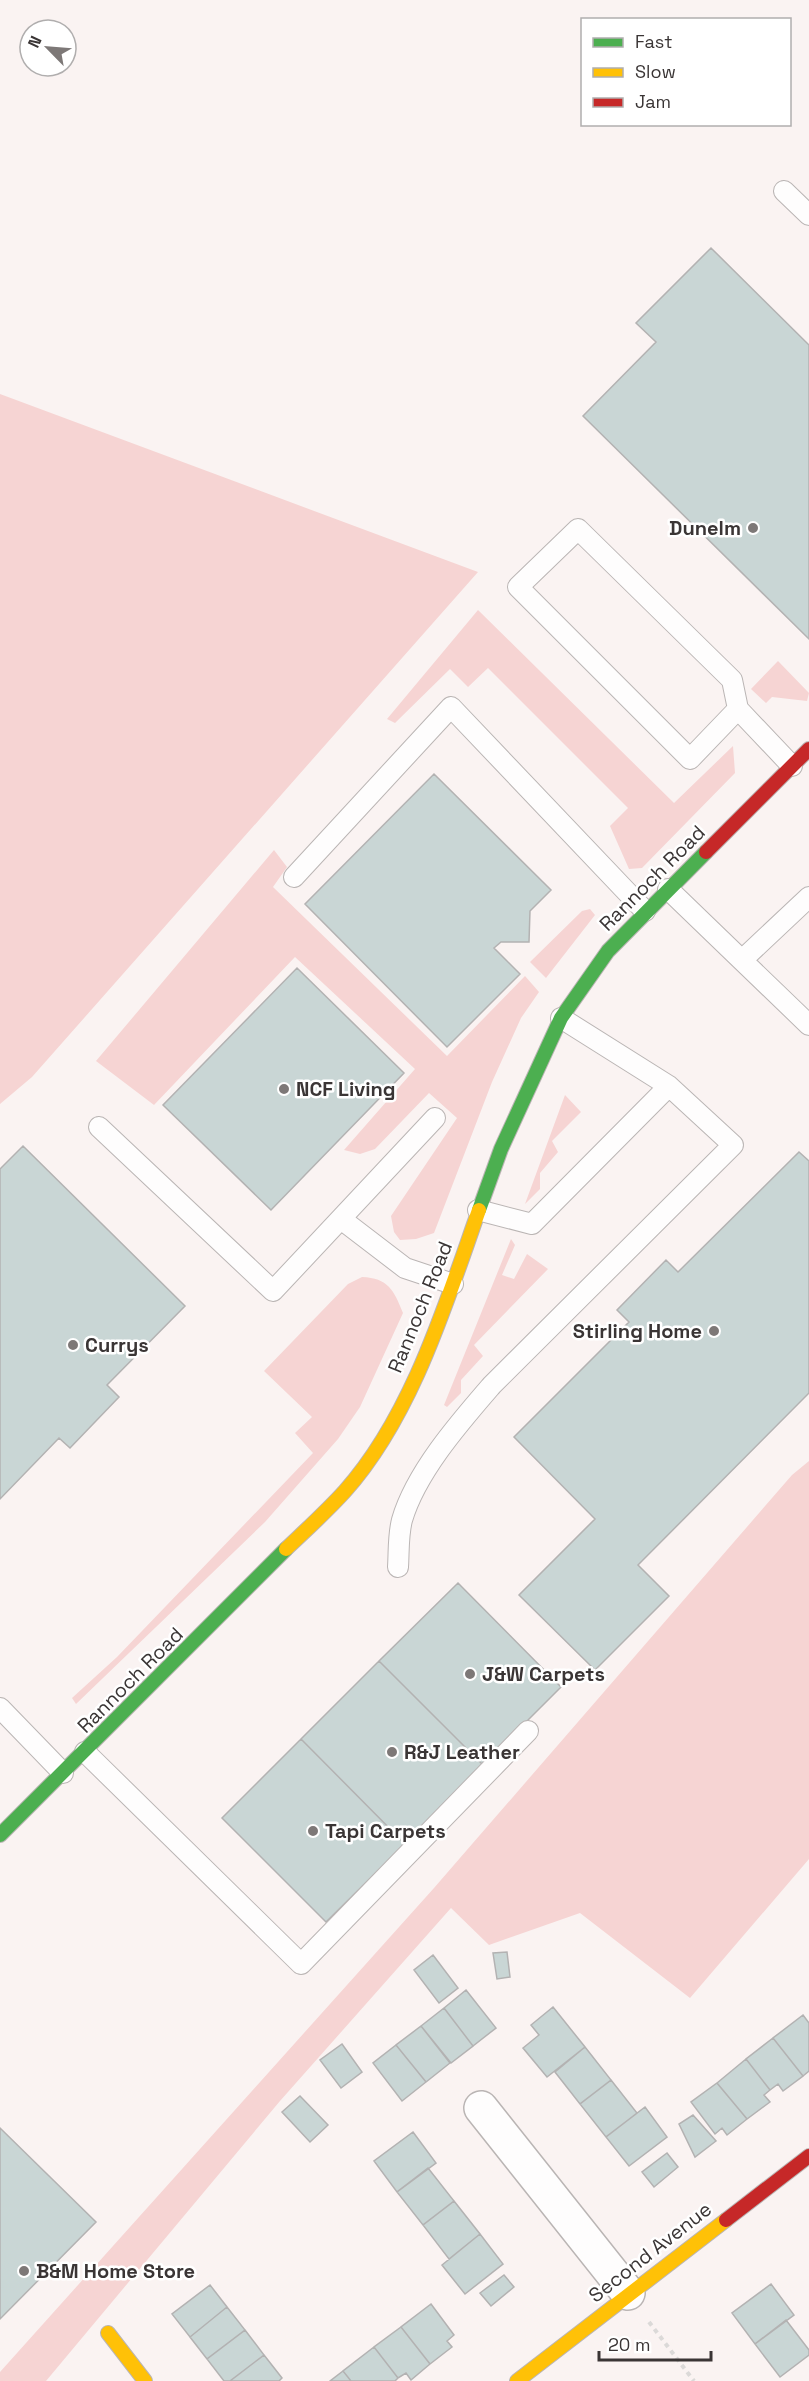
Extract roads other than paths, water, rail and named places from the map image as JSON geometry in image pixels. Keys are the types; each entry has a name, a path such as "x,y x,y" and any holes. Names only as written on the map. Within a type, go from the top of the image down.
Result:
{"street":[{"name":"Rannoch Road","path":"0,1836 346,1490 383,1438 415,1377 453,1284 501,1149 561,1018 609,951 645,912 809,749"},
{"path":"481,2108 628,2293"},
{"name":"Second Avenue","path":"517,2381 628,2293 809,2156"},
{"path":"108,2333 145,2381"}],"lane":[{"path":"784,191 809,215"},
{"path":"738,709 690,759 518,587 578,529 732,680 738,709 792,766"},
{"path":"294,877 451,707 645,912"},
{"path":"668,889 809,1025"},
{"path":"742,960 809,896"},
{"path":"398,1567 402,1521 418,1486 459,1423 492,1385 733,1145 669,1086 561,1018"},
{"path":"478,1210 532,1224 669,1086"},
{"path":"99,1127 273,1292 435,1118"},
{"path":"341,1219 405,1268 453,1284"},
{"path":"0,1708 63,1773"},
{"path":"86,1752 301,1964 528,1731"}],"place":[{"name":"Dunelm","path":"753,528"},
{"name":"NCF Living","path":"284,1089"},
{"name":"Stirling Home","path":"714,1331"},
{"name":"Currys","path":"73,1345"},
{"name":"J&W Carpets","path":"470,1674"},
{"name":"R&J Leather","path":"392,1752"},
{"name":"Tapi Carpets","path":"313,1831"},
{"name":"B&M Home Store","path":"24,2271"}]}
